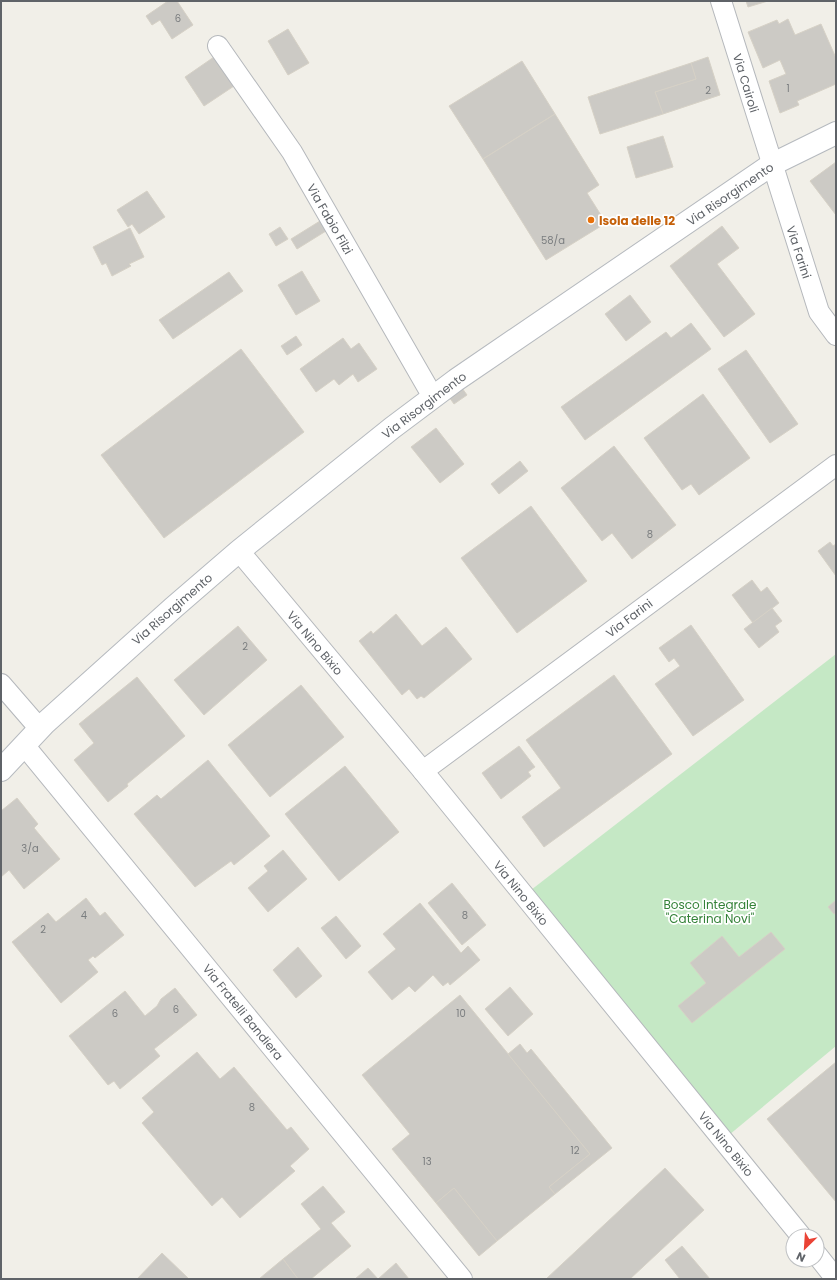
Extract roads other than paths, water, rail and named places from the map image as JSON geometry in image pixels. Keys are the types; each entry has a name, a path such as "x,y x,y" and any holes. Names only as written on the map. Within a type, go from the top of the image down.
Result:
{"street":[{"name":"Via Cairoli","path":"721,1 771,164"},
{"name":"Via Fabio Filzi","path":"218,46 292,152 433,397"},
{"name":"Via Risorgimento","path":"1,770 43,726 173,608 239,551 333,474 433,397 771,164 836,133"},
{"name":"Via Farini","path":"771,164 819,312 836,335"},
{"name":"Via Farini","path":"423,771 836,465"},
{"name":"Via Nino Bixio","path":"239,551 423,771 794,1228"},
{"path":"1,684 43,726"},
{"name":"Via Fratelli Bandiera","path":"24,745 462,1279"},
{"path":"825,1266 836,1279"}],"place":[{"name":"Isola delle 12","path":"591,220"}],"park label":[{"name":"Bosco Integrale \"Caterina Novi\"","path":"710,911"}]}
